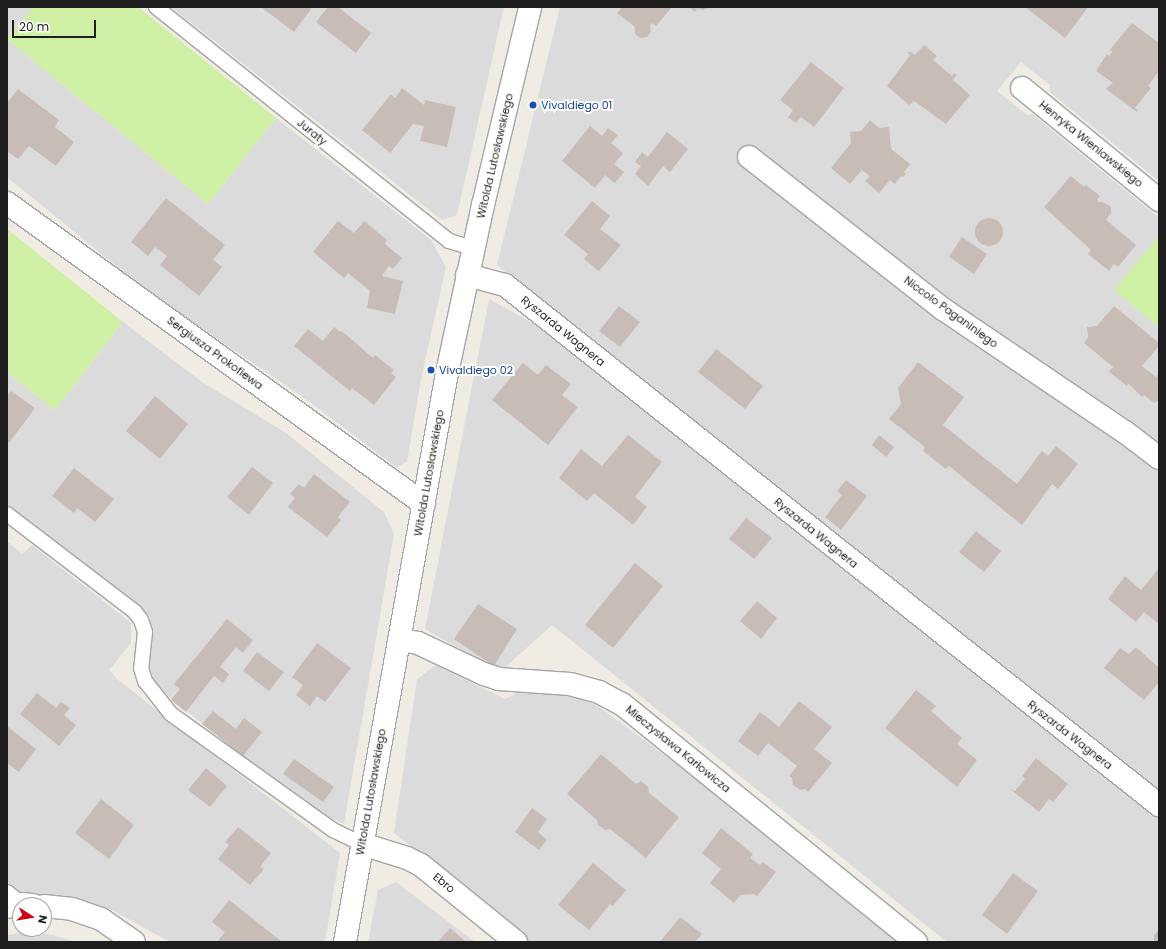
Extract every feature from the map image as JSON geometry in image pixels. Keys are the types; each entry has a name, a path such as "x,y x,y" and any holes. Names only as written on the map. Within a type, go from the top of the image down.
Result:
{"street":[{"name":"Witolda Lutosławskiego","path":"345,942 399,640 467,275 530,7"},
{"name":"Henryka Wieniawskiego","path":"1022,88 1159,200"},
{"name":"Niccolo Paganiniego","path":"749,157 944,309 1125,432 1159,458"},
{"name":"Sergiusza Prokofiewa","path":"7,203 424,504"},
{"name":"Ryszarda Wagnera","path":"467,275 505,285 1159,805"},
{"name":"Mieczysława Karłowicza","path":"399,640 418,644 484,674 499,679 570,684 600,692 622,704 916,942"},
{"name":"Ebro","path":"362,844 421,864 516,942"},
{"path":"52,907 72,909 101,919 134,942"}],"lane":[{"name":"Juraty","path":"156,7 449,241 474,248"},
{"path":"7,514 135,612 141,620 145,632 141,668 145,681 171,714 333,830 362,844"}],"shaded area":[{"path":"7,7 34,7 7,39"},
{"path":"171,7 504,7 457,215 442,220"},
{"path":"560,7 1159,7 1159,181 1050,92 1050,85 1021,62 997,91 1027,115 1032,114 1159,218 1159,236 1115,290 1159,327 1159,798 497,265"},
{"path":"7,39 208,204 276,118 431,240 446,267 422,374 407,462 396,467 300,395 147,291 7,177"},
{"path":"489,299 541,328 623,391 1159,820 1159,942 947,942 552,625 500,672 425,629"},
{"path":"123,322 202,382 286,433 384,512 394,534 344,824 326,816 243,756 148,680 150,616 7,504 7,372 55,410"},
{"path":"7,541 22,554 32,545 131,623 131,643 109,670 117,679 340,853 325,942 170,942 110,909 84,902 52,899 52,897 27,897 7,882"},
{"path":"436,665 505,699 525,689 560,690 598,706 718,795 902,942 530,942 394,833 417,679"},
{"path":"396,882 475,942 368,942 378,890"},
{"path":"12,934 12,937 52,937 52,935 76,942 7,942 7,935"}],"green space":[{"path":"34,7 138,7 276,118 208,204 7,39"},
{"path":"7,229 123,322 55,410 7,372"},
{"path":"1159,236 1159,327 1114,290"}],"building":[{"path":"261,7 309,7 311,9 294,32"},
{"path":"328,7 338,7 371,33 356,53 316,22"},
{"path":"622,7 672,7 656,26 652,23 650,26 651,32 647,37 640,38 635,34 635,27 617,13"},
{"path":"689,7 712,7 703,10 697,8 695,12"},
{"path":"1025,7 1088,7 1065,38"},
{"path":"1132,23 1159,43 1159,71 1148,86 1151,88 1135,108 1138,110 1137,112 1106,89 1113,83 1096,71 1107,54 1109,56 1112,52 1110,50 1112,47"},
{"path":"924,45 937,56 933,60 952,76 954,73 957,75 953,80 970,95 946,124 914,101 909,105 887,86 910,55 908,53 909,51 915,55"},
{"path":"811,62 844,88 814,127 801,117 796,123 788,117 793,110 780,100"},
{"path":"402,88 424,105 425,100 456,107 447,147 420,141 424,126 413,124 390,153 362,130 391,94 395,98"},
{"path":"18,89 59,120 55,127 74,142 56,166 29,146 18,159 7,151 7,101 8,102"},
{"path":"870,120 879,128 889,127 891,149 910,164 904,172 906,174 903,177 901,176 895,184 890,180 879,193 865,181 870,176 862,170 850,184 831,168 851,143 850,132 861,131"},
{"path":"590,126 602,136 608,128 618,135 611,143 623,153 614,164 624,172 615,183 605,175 595,188 562,161"},
{"path":"667,132 688,149 670,172 663,166 648,186 635,174 641,166 635,162 642,152 648,157"},
{"path":"1071,176 1084,187 1086,185 1100,196 1097,200 1099,202 1103,202 1111,207 1111,213 1106,220 1136,245 1118,267 1114,264 1109,271 1088,254 1091,250 1044,207"},
{"path":"166,198 225,245 213,260 222,267 199,296 160,265 167,256 155,247 148,256 131,242"},
{"path":"592,201 610,216 600,229 621,245 599,271 584,259 588,254 564,235"},
{"path":"989,218 999,222 1003,232 999,242 989,246 979,242 975,232 979,222"},
{"path":"338,221 354,233 364,221 387,240 385,244 402,258 393,269 389,266 382,276 403,281 395,314 367,308 370,291 348,273 344,278 313,252"},
{"path":"962,237 987,254 974,274 949,257"},
{"path":"619,306 640,322 620,347 599,331"},
{"path":"1114,306 1159,343 1159,346 1142,366 1156,377 1159,374 1159,400 1154,403 1144,395 1142,397 1128,383 1127,386 1109,372 1113,367 1084,343 1088,337 1087,327 1097,326"},
{"path":"334,327 341,332 342,331 373,358 375,355 394,370 391,373 396,377 374,405 352,388 350,391 294,346 308,329 323,341"},
{"path":"716,349 763,386 745,409 698,372"},
{"path":"918,362 964,397 943,425 1017,484 1042,451 1048,456 1056,446 1078,464 1058,489 1052,484 1022,525 949,466 946,469 923,451 925,447 889,419 901,404 898,388"},
{"path":"523,363 538,375 546,365 571,384 562,395 578,407 548,445 492,400"},
{"path":"11,391 35,408 9,443 7,441 7,396"},
{"path":"155,396 188,424 160,459 126,431"},
{"path":"628,435 662,462 635,497 647,507 633,525 594,493 587,501 559,478 581,449 602,466"},
{"path":"879,435 894,447 886,457 872,445"},
{"path":"252,467 273,483 249,515 227,497"},
{"path":"74,468 114,499 95,522 77,508 74,513 52,496"},
{"path":"314,474 350,502 338,517 341,520 327,537 288,507 295,498 290,494 299,484 304,488"},
{"path":"846,480 867,496 841,530 825,517 842,495 837,491"},
{"path":"746,518 772,538 754,559 729,539"},
{"path":"976,531 1001,551 984,572 959,552"},
{"path":"635,563 663,586 613,648 585,625"},
{"path":"1159,568 1159,624 1144,612 1136,622 1108,599 1125,576 1141,590"},
{"path":"757,601 777,618 761,639 740,621"},
{"path":"478,604 517,629 494,666 454,639"},
{"path":"227,619 253,640 243,653 236,647 220,667 229,674 223,683 214,676 186,712 171,700 180,689 174,684"},
{"path":"317,643 351,668 325,702 317,696 310,706 296,695 303,685 292,677"},
{"path":"1136,647 1159,668 1159,682 1144,700 1104,668 1120,648 1129,654"},
{"path":"257,652 284,672 269,691 243,671"},
{"path":"916,690 936,706 931,711 962,738 957,744 977,760 957,787 885,728"},
{"path":"37,693 56,708 61,702 70,708 64,715 76,725 59,746 20,714"},
{"path":"799,701 832,727 814,749 832,763 808,792 805,789 800,790 793,785 792,778 789,776 797,766 768,743 758,756 738,741 760,712 779,727"},
{"path":"213,711 236,729 244,718 262,732 243,756 202,724"},
{"path":"7,726 36,749 19,772 8,764 7,765"},
{"path":"601,754 636,784 641,781 648,787 649,793 679,817 646,858 610,829 605,830 598,825 597,820 567,794"},
{"path":"1036,758 1068,784 1053,802 1049,799 1039,812 1010,789 1015,791 1025,779 1022,776"},
{"path":"294,759 334,787 323,802 283,774"},
{"path":"206,768 227,786 210,807 188,790"},
{"path":"101,799 134,825 109,859 75,833"},
{"path":"532,808 547,819 538,832 547,840 539,850 515,832"},
{"path":"238,827 271,853 260,867 264,869 250,885 218,859 229,845 225,842"},
{"path":"721,828 753,854 750,858 760,865 763,862 776,872 757,896 753,894 740,895 734,903 710,883 721,869 702,853"},
{"path":"593,863 626,890 613,906 610,904 589,930 558,905"},
{"path":"1013,873 1038,891 1007,934 982,915"},
{"path":"229,900 281,941 217,942 225,932 212,922"},
{"path":"680,917 702,934 695,942 660,942"},
{"path":"450,928 466,942 438,942"},
{"path":"1159,929 1159,942 1154,942 1154,935"}],"place":[{"name":"Vivaldiego 01","path":"533,105"},
{"name":"Vivaldiego 02","path":"431,370"}]}
